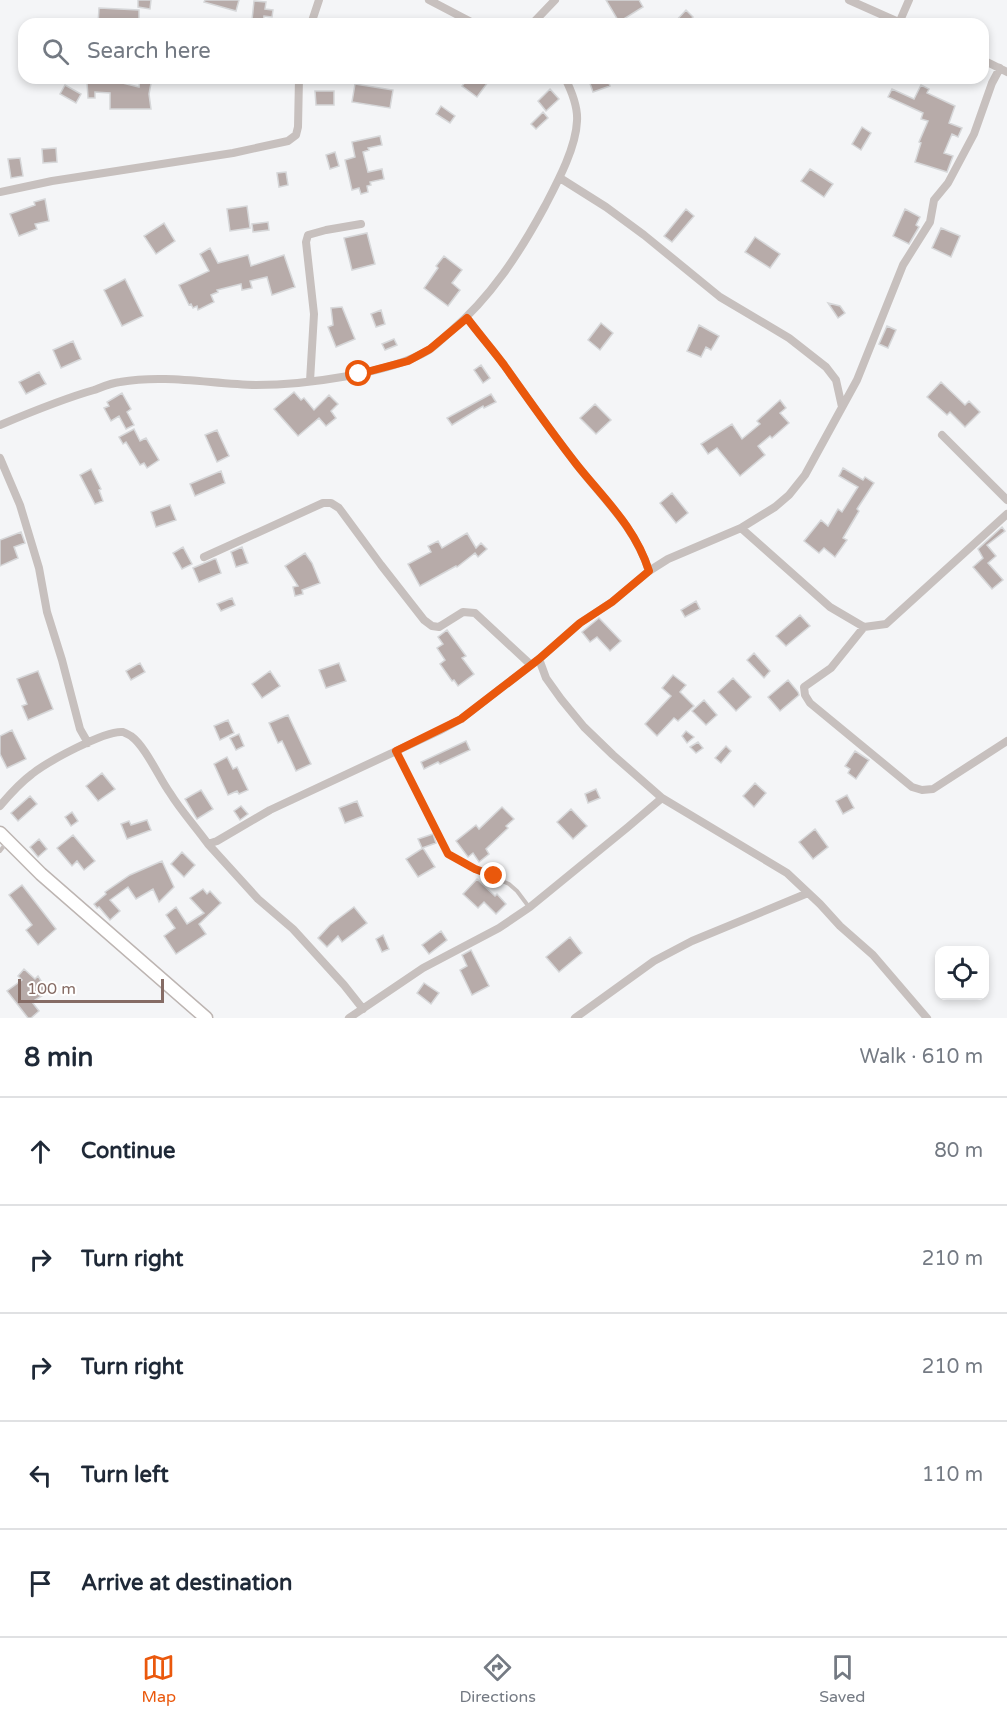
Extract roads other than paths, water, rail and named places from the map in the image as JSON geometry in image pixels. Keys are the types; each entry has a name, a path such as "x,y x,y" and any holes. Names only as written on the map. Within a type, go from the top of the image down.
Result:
{"main road":[{"path":"2,842 206,1018"}],"street":[{"path":"313,18 319,0"},
{"path":"429,0 464,18"},
{"path":"537,18 555,0"},
{"path":"849,0 890,18"},
{"path":"903,18 909,0"},
{"path":"208,844 270,810 461,719 539,659 580,623 612,602 649,571 668,559 741,528 776,507 789,495 805,475 857,380 903,265 930,222 934,200 948,183 974,134 992,83 1004,70 989,63"},
{"path":"0,192 52,181 233,153 288,141 296,135 298,127 299,84"},
{"path":"0,425 66,398 118,382 146,379 257,385 310,381 359,374 408,361 430,349 467,318 510,267 560,178 574,138 577,120 574,102 567,84"},
{"path":"560,178 606,207 644,235 720,297 789,338 808,352 826,367 836,380 842,408"},
{"path":"310,381 314,314 306,242 308,235 361,224"},
{"path":"467,318 503,363 537,413 633,534 649,571"},
{"path":"942,435 1007,500"},
{"path":"0,458 20,504 39,568 47,612 80,729 88,742"},
{"path":"204,557 323,503 332,503 339,508 424,620 432,626 439,627 463,612 475,613 531,665"},
{"path":"741,528 830,607 864,627 886,624 1007,514"},
{"path":"864,627 831,668 804,687 805,695 810,703 912,787 922,790 933,789 1007,741"},
{"path":"539,659 546,678 584,727 613,755 662,798 787,873 873,955 927,1018"},
{"path":"0,806 12,791 33,773 56,758 88,742 109,735 123,732 133,737 170,794 208,844 258,899 293,929 363,1009"},
{"path":"349,1018 423,968 499,928 530,907 662,798"},
{"path":"574,1018 654,962 682,946 808,893"}],"lane":[{"path":"396,751 448,854 509,884 530,907"}]}
